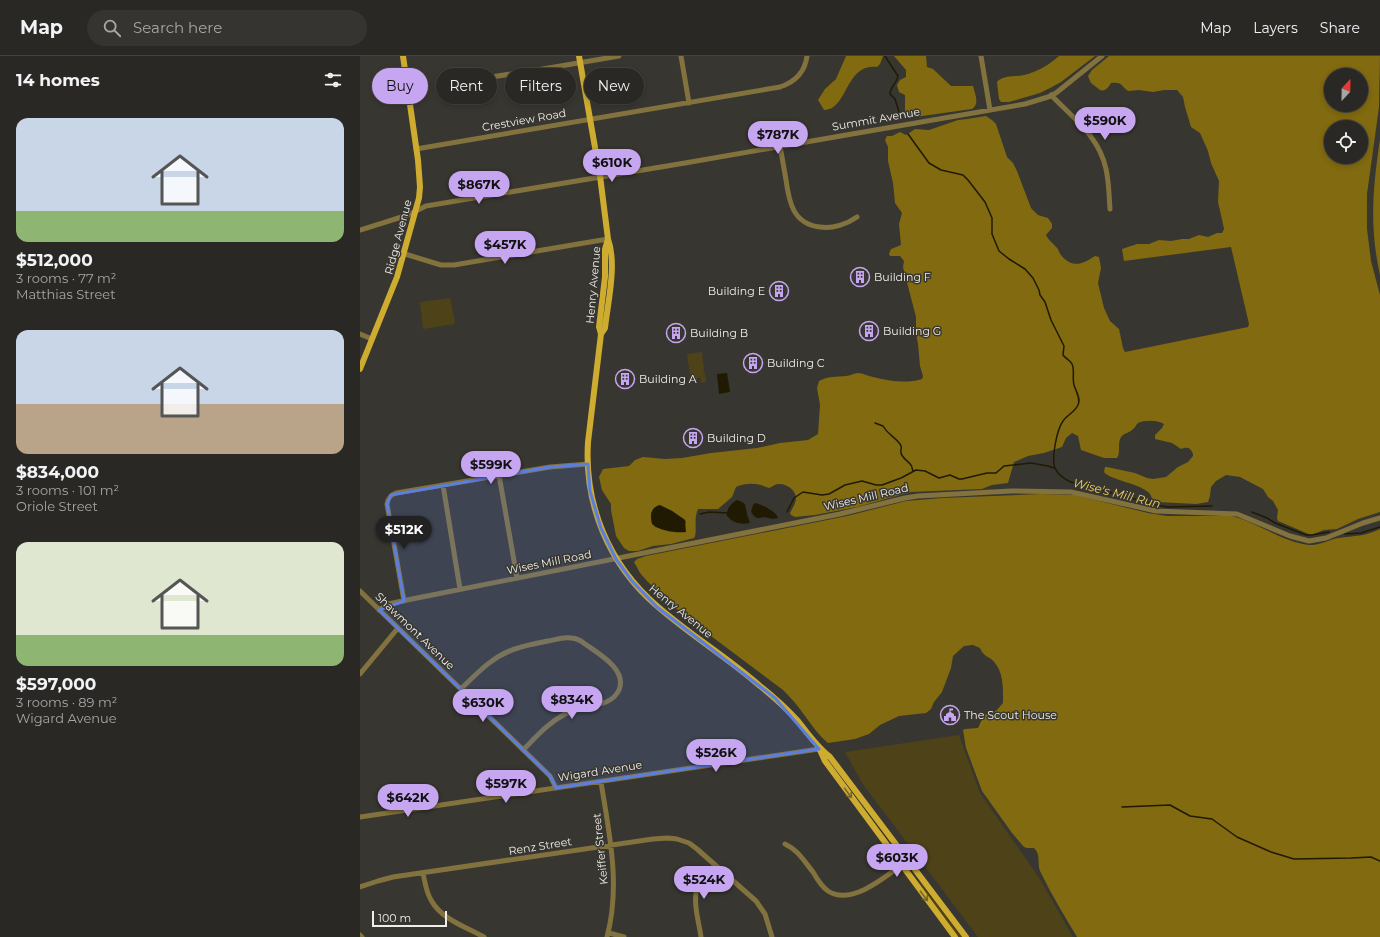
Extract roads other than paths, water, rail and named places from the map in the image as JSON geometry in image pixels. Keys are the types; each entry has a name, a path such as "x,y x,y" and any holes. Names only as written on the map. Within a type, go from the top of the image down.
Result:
{"main road":[{"name":"Ridge Avenue","path":"360,369 392,292 405,254 417,210 420,187 403,56"},
{"name":"Henry Avenue","path":"580,59 600,176 608,239 605,249 605,277 599,327 601,334 588,442 590,491 594,509 606,540 616,559 632,581 649,599 667,615 744,672 797,721 819,749 825,761 955,937"},
{"name":"Henry Avenue","path":"819,749 830,757 966,937"}],"street":[{"path":"497,75 580,59 619,56"},
{"path":"681,56 689,103"},
{"name":"Crestview Road","path":"416,149 784,86 794,81 801,72 807,56"},
{"path":"981,56 990,110"},
{"name":"Summit Avenue","path":"360,230 403,216 426,206 1025,104 1051,95 1061,89 1102,56"},
{"path":"1051,95 1089,133 1098,147 1107,172 1110,209"},
{"path":"780,146 789,201 794,212 801,219 813,226 826,228 844,224 857,216"},
{"path":"405,254 436,264 450,266 608,239"},
{"path":"360,334 372,339"},
{"path":"404,601 387,504 390,497 396,493 499,475 556,466 588,464"},
{"path":"499,475 517,578"},
{"path":"442,485 460,589"},
{"name":"Wises Mill Road","path":"379,610 388,604 850,512 911,497 1003,491 1071,492 1156,511 1232,514 1290,536 1309,541 1326,538 1363,523 1380,518"},
{"name":"Shawmont Avenue","path":"360,591 550,776 556,788"},
{"path":"360,674 398,628"},
{"path":"461,689 484,666 502,654 522,646 571,638 581,641 616,668 620,680 620,687 617,693 607,702 579,708 557,718 523,750"},
{"name":"Wigard Avenue","path":"360,817 819,749"},
{"name":"Keiffer Street","path":"602,782 614,866 613,908 608,935"},
{"name":"Renz Street","path":"360,887 384,879 611,845 662,838 673,838 684,841 693,846 759,905 767,920 772,937"},
{"path":"785,844 798,853 824,888 836,895 864,891 908,860"},
{"path":"701,937 696,904 696,891 701,881 715,865"},
{"path":"423,873 429,896 438,910 484,937"},
{"path":"608,935 624,937"}],"waterway":[{"name":"Wise's Mill Run","path":"885,56 898,76 890,94 895,99 901,116"},
{"name":"Wise's Mill Run","path":"908,134 929,163 941,170 963,175 968,180 985,202 992,218 992,234 999,251 1025,269 1033,278 1040,295 1045,302 1051,320 1064,346 1063,355 1073,366 1073,382 1079,400 1077,407 1063,421 1059,430 1055,444 1054,458 1055,468 1058,473 1071,482 1157,505 1167,507 1212,506"},
{"path":"875,423 883,426 900,444 902,455 911,465 913,471"},
{"path":"787,512 794,498 803,492 822,495 829,494 845,485 862,481 882,485 901,478 916,470 925,471 939,478 950,475 962,479 987,473 996,473 1004,466 1031,463 1054,468"},
{"path":"700,514 709,512 728,513"},
{"name":"Wise's Mill Run","path":"1252,512 1306,535 1329,532"},
{"name":"Wise's Mill Run","path":"1345,534 1361,533 1380,527"},
{"path":"1122,807 1170,805 1190,816 1212,819 1237,837 1271,852 1294,859 1371,857 1380,861"}],"place":[{"name":"Building F","path":"860,277"},
{"name":"Building E","path":"779,291"},
{"name":"Building G","path":"869,331"},
{"name":"Building B","path":"676,333"},
{"name":"Building C","path":"753,363"},
{"name":"Building A","path":"625,379"},
{"name":"Building D","path":"693,438"},
{"name":"The Scout House","path":"950,715"}]}
